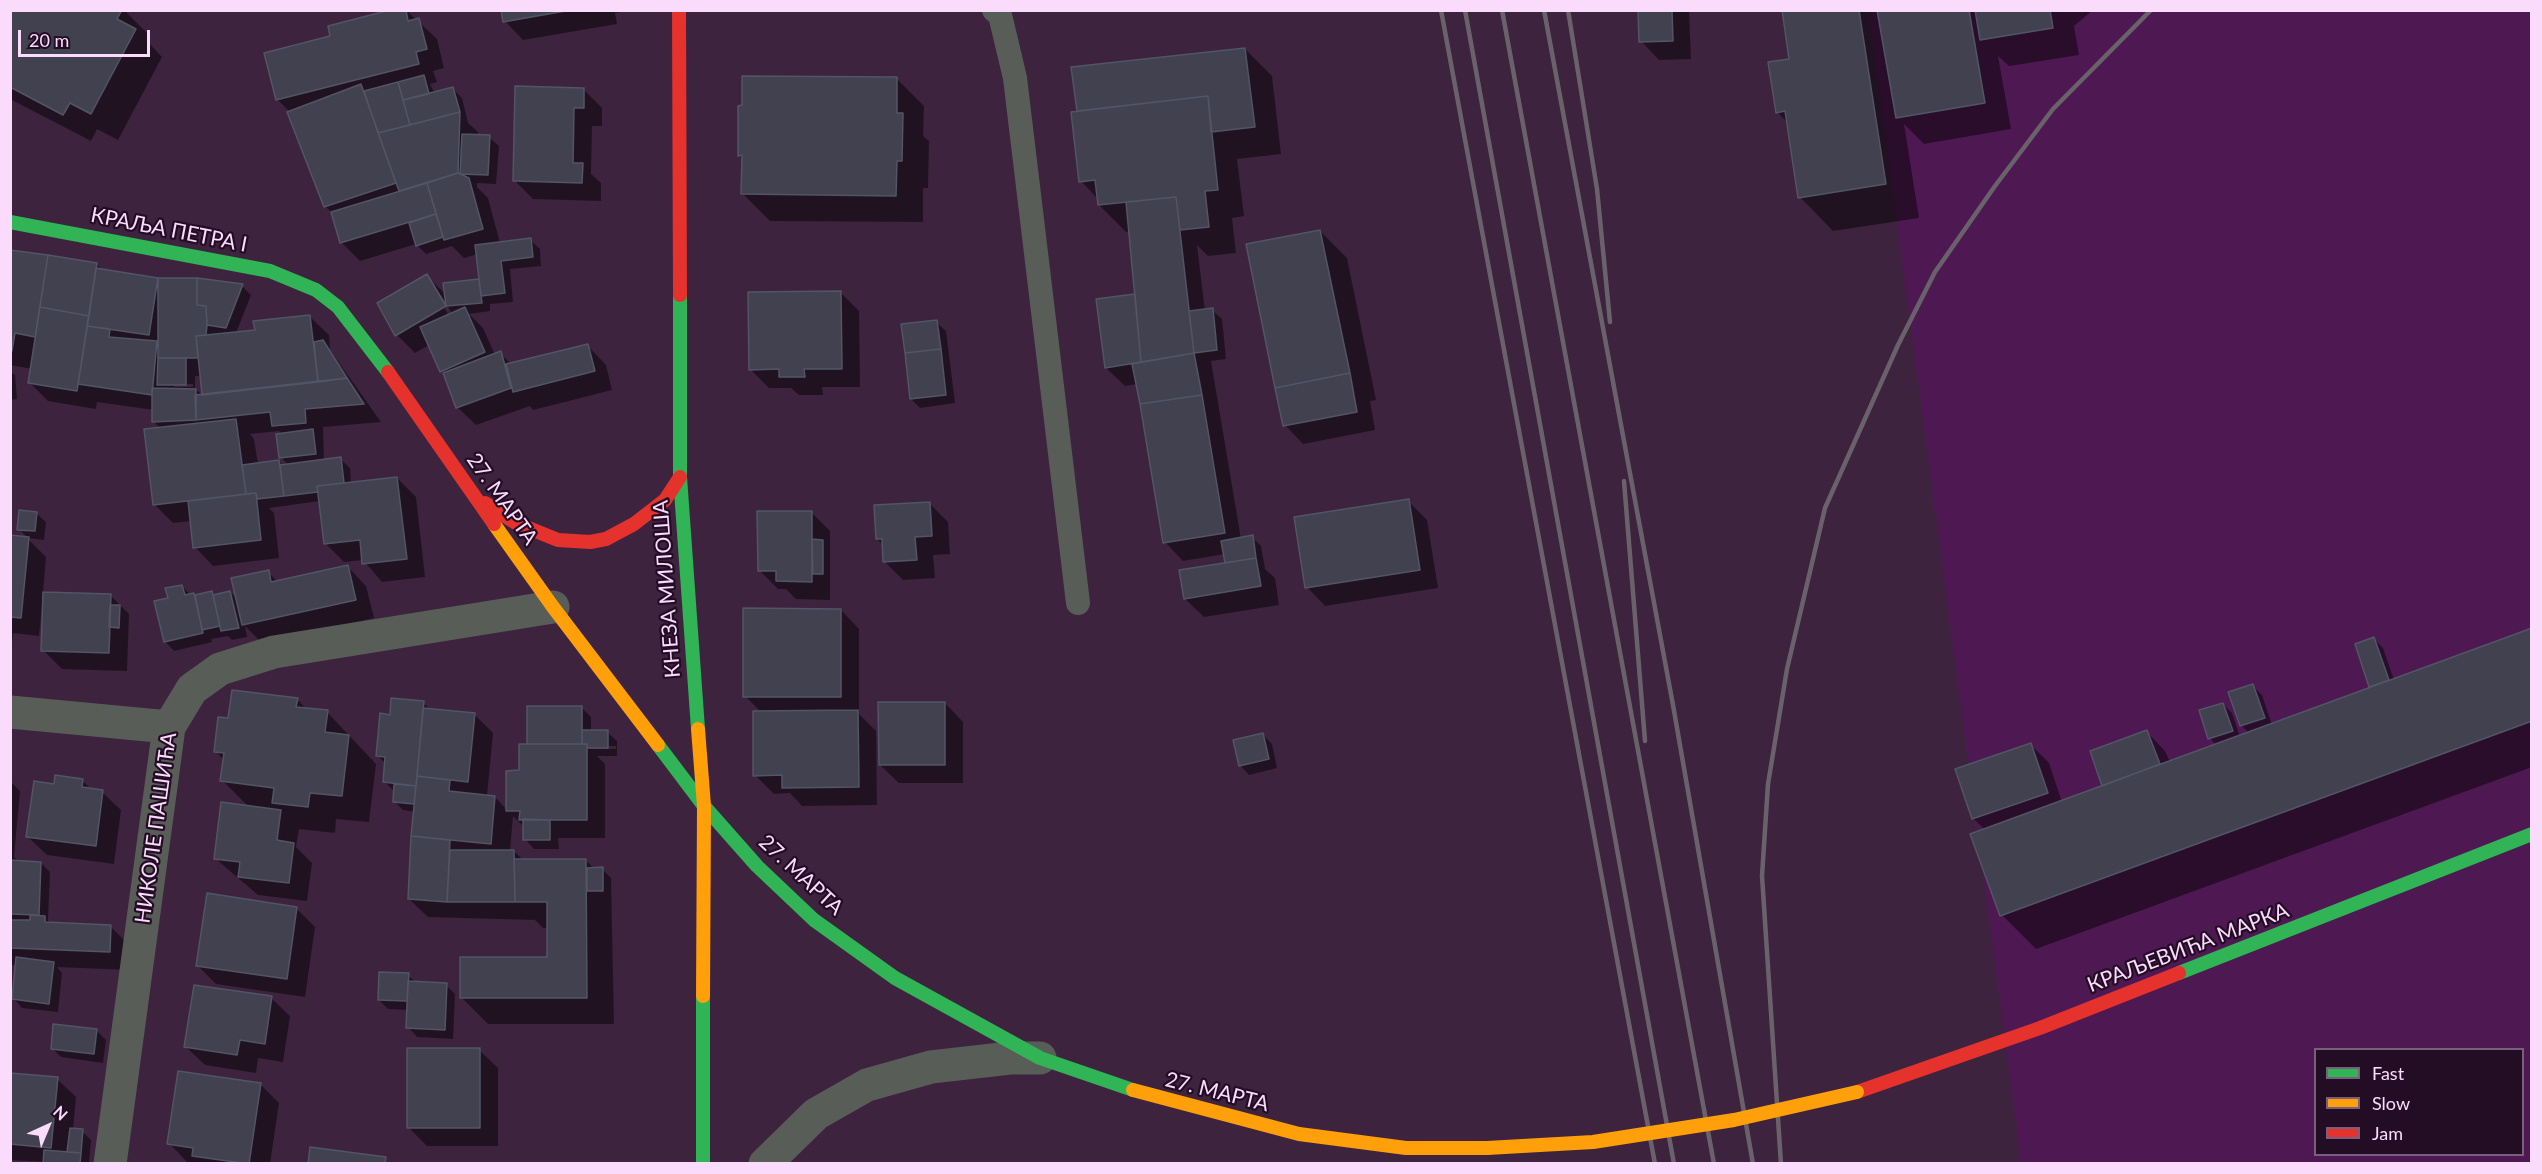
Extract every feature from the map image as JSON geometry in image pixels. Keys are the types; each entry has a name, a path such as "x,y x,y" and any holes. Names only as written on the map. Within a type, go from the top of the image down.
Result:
{"street":[{"name":"КНЕЗА МИЛОША","path":"679,10 680,477 704,806 703,1164"},
{"name":"КРАЉА ПЕТРА I","path":"10,222 270,271 316,290"},
{"name":"27. МАРТА","path":"316,290 338,307 357,329 553,608 704,806 758,866 830,932 895,978 1040,1058 1154,1098 1299,1134 1406,1148 1487,1148"},
{"path":"472,494 516,523 540,533 558,540 590,542 606,539 634,525 664,500 680,477"},
{"name":"НИКОЛЕ ПАШИЋА","path":"110,1164 169,727 192,689 219,669 274,652 553,608"},
{"path":"10,712 169,727"},
{"name":"КРАЉЕВИЋА МАРКА","path":"1487,1148 1593,1142 1734,1120 1857,1092 2040,1028 2532,834"},
{"path":"765,1164 816,1114 867,1085 931,1068 1010,1058 1040,1058"}],"lane":[{"path":"994,10 1000,15 1015,78 1078,603"}],"shaded area":[{"path":"1869,11 2531,11 2531,1163 2021,1163"}],"building":[{"path":"10,10 122,10 117,19 136,29 91,114 70,103 63,115 10,87"},
{"path":"390,10 406,10 408,21 419,18 427,49 416,52 419,64 276,100 264,53 330,36 328,26"},
{"path":"501,10 571,10 503,22"},
{"path":"1638,10 1672,10 1673,41 1639,42"},
{"path":"1782,10 1859,10 1886,184 1798,198 1785,111 1776,113 1768,62 1789,59"},
{"path":"1877,10 1969,10 1985,103 1896,118"},
{"path":"1975,10 2050,10 2053,28 1980,40"},
{"path":"1245,48 1255,127 1211,132 1208,96 1077,111 1071,67"},
{"path":"424,75 429,94 403,100 398,82"},
{"path":"742,76 897,77 897,113 903,113 902,161 897,161 896,196 741,194 742,155 738,156 738,106 742,105"},
{"path":"398,82 410,125 378,133 364,91"},
{"path":"361,84 396,183 324,207 287,112"},
{"path":"515,86 584,88 584,108 574,108 573,163 583,163 582,183 513,181"},
{"path":"453,87 460,112 410,125 403,100"},
{"path":"1208,96 1218,190 1205,191 1209,227 1180,230 1176,197 1098,205 1095,180 1079,182 1071,112"},
{"path":"460,112 458,173 399,191 378,133"},
{"path":"462,134 490,135 488,175 460,174"},
{"path":"458,173 469,178 483,229 444,240 427,183"},
{"path":"427,183 436,214 340,243 331,212"},
{"path":"1176,197 1194,353 1141,362 1126,202"},
{"path":"436,214 443,237 416,246 409,223"},
{"path":"1320,230 1350,373 1275,388 1246,244"},
{"path":"531,238 533,257 501,261 505,293 481,296 475,245"},
{"path":"10,250 48,255 35,337 15,333 12,351"},
{"path":"48,255 97,263 89,316 40,307"},
{"path":"96,268 158,278 149,335 87,326"},
{"path":"427,274 446,306 395,336 377,303"},
{"path":"158,278 197,278 197,305 206,306 207,325 206,335 196,336 198,358 158,358"},
{"path":"197,278 243,284 226,328 207,325 206,306 197,305"},
{"path":"479,279 482,303 446,306 443,283"},
{"path":"841,291 842,369 804,369 805,377 779,377 779,369 749,370 748,292"},
{"path":"1135,294 1141,362 1105,368 1096,299"},
{"path":"40,307 89,316 77,391 28,383"},
{"path":"465,307 485,352 440,372 420,327"},
{"path":"1213,308 1217,350 1194,353 1189,311"},
{"path":"310,315 318,382 202,395 196,336 255,330 253,321"},
{"path":"937,320 941,349 905,353 901,324"},
{"path":"87,326 110,329 109,337 157,341 152,395 78,384"},
{"path":"323,340 347,378 318,382 314,342"},
{"path":"588,344 595,371 513,392 506,364"},
{"path":"941,349 946,395 910,399 905,353"},
{"path":"501,351 511,388 456,408 443,373"},
{"path":"1194,353 1202,395 1140,404 1132,364"},
{"path":"158,358 186,358 186,385 157,385"},
{"path":"1350,373 1357,412 1283,426 1275,388"},
{"path":"347,378 364,404 305,409 306,423 272,426 270,412 196,420 195,395"},
{"path":"152,388 196,389 196,420 152,422"},
{"path":"1202,395 1225,533 1163,543 1140,404"},
{"path":"236,419 246,494 153,505 144,429"},
{"path":"313,429 316,454 279,458 276,434"},
{"path":"341,457 344,483 317,486 318,492 284,496 280,465"},
{"path":"279,460 284,496 257,499 256,493 246,494 242,465"},
{"path":"397,477 407,559 362,564 360,540 324,544 317,486"},
{"path":"256,493 261,540 193,548 188,501"},
{"path":"1409,499 1420,570 1305,588 1294,517"},
{"path":"930,502 932,536 915,537 917,560 883,562 882,539 876,539 874,505"},
{"path":"19,510 37,512 35,531 17,530"},
{"path":"757,511 812,511 812,582 776,581 776,571 758,571"},
{"path":"10,535 29,537 21,618 10,617"},
{"path":"1253,535 1256,558 1225,563 1221,541"},
{"path":"812,539 823,540 823,574 813,574"},
{"path":"1256,558 1261,586 1184,599 1179,570"},
{"path":"348,565 356,600 242,625 231,578 269,570 271,582"},
{"path":"182,585 185,595 194,593 203,633 164,642 154,601 168,598 165,588"},
{"path":"212,591 220,626 202,630 195,595"},
{"path":"230,591 239,628 221,631 213,595"},
{"path":"43,592 111,594 109,653 41,651"},
{"path":"110,605 120,605 119,628 109,627"},
{"path":"743,608 841,609 841,697 743,697"},
{"path":"2532,628 2532,721 2000,916 1970,834"},
{"path":"2374,637 2389,680 2369,687 2355,644"},
{"path":"2253,684 2265,718 2240,726 2228,692"},
{"path":"232,690 298,698 296,707 328,710 325,732 349,735 342,796 310,793 308,807 272,803 274,788 220,781 224,753 214,752 218,717 228,718"},
{"path":"391,698 424,701 416,786 383,782 385,757 376,756 380,713 390,715"},
{"path":"878,702 945,702 945,765 879,765"},
{"path":"2223,703 2233,731 2208,739 2199,710"},
{"path":"527,706 582,706 582,744 527,744"},
{"path":"423,708 475,713 468,782 417,776"},
{"path":"858,710 859,787 782,788 782,775 753,776 753,711"},
{"path":"582,730 608,730 608,748 587,748 587,744 582,744"},
{"path":"2147,730 2160,764 2102,786 2090,751"},
{"path":"1263,733 1269,759 1239,766 1233,740"},
{"path":"2031,743 2048,793 1972,819 1955,769"},
{"path":"519,744 587,744 587,820 519,820 520,811 506,811 506,771 519,770"},
{"path":"55,775 83,779 82,787 103,790 96,846 26,837 34,781 54,784"},
{"path":"417,776 450,780 449,791 495,796 491,844 411,836"},
{"path":"394,784 416,786 414,804 393,802"},
{"path":"221,802 281,810 277,840 294,843 289,883 238,877 240,862 214,859"},
{"path":"523,819 550,820 550,840 523,840"},
{"path":"411,836 450,840 447,902 408,899"},
{"path":"450,850 514,850 515,902 447,902"},
{"path":"514,859 586,859 587,998 460,998 460,957 547,957 547,902 515,902"},
{"path":"10,860 41,862 39,915 10,914"},
{"path":"603,867 603,891 587,891 587,868"},
{"path":"207,893 297,907 287,979 196,966"},
{"path":"30,915 45,916 45,922 111,925 110,952 10,948 10,920 30,920"},
{"path":"16,957 54,962 49,1004 12,999"},
{"path":"379,972 409,973 407,1001 378,1000"},
{"path":"408,981 447,983 445,1030 406,1028"},
{"path":"194,985 272,996 265,1044 240,1040 237,1055 184,1047"},
{"path":"53,1024 97,1029 94,1054 51,1049"},
{"path":"407,1048 480,1048 480,1128 407,1128"},
{"path":"178,1071 261,1083 249,1164 192,1156 193,1148 167,1144"},
{"path":"10,1073 58,1077 51,1148 10,1144"},
{"path":"70,1128 83,1129 81,1153 67,1152"},
{"path":"310,1147 386,1157 385,1164 308,1164"},
{"path":"44,1150 81,1153 80,1164 43,1164"}],"railway":[{"path":"1441,10 1655,1164"},
{"path":"1465,10 1674,1164"},
{"path":"1502,10 1714,1164"},
{"path":"1544,10 1673,705 1753,1164"},
{"path":"1568,10 1597,189 1610,322"},
{"path":"1781,1164 1762,876 1768,784 1787,669 1825,508 1898,345 1935,272 1995,186 2053,109 2151,10"},
{"path":"1624,481 1645,741"}],"traffic: fast":[{"path":"10,222 270,271 316,290 338,307 388,372"},
{"path":"680,295 680,477 698,729"},
{"path":"658,745 704,806 757,866 814,920 895,978 1040,1058 1133,1090"},
{"path":"2179,973 2532,834"},
{"path":"703,996 703,1164"}],"traffic: slow":[{"path":"494,524 553,607 658,745"},
{"path":"698,729 704,806 703,996"},
{"path":"1133,1090 1299,1134 1406,1148 1487,1148"},
{"path":"1487,1148 1593,1142 1734,1120 1857,1092"}],"traffic: jam":[{"path":"679,10 680,295"},
{"path":"388,372 494,524"},
{"path":"485,503 516,523 558,540 590,542 606,539 634,524 665,500 680,477"},
{"path":"1857,1092 2040,1028 2179,973"}]}
